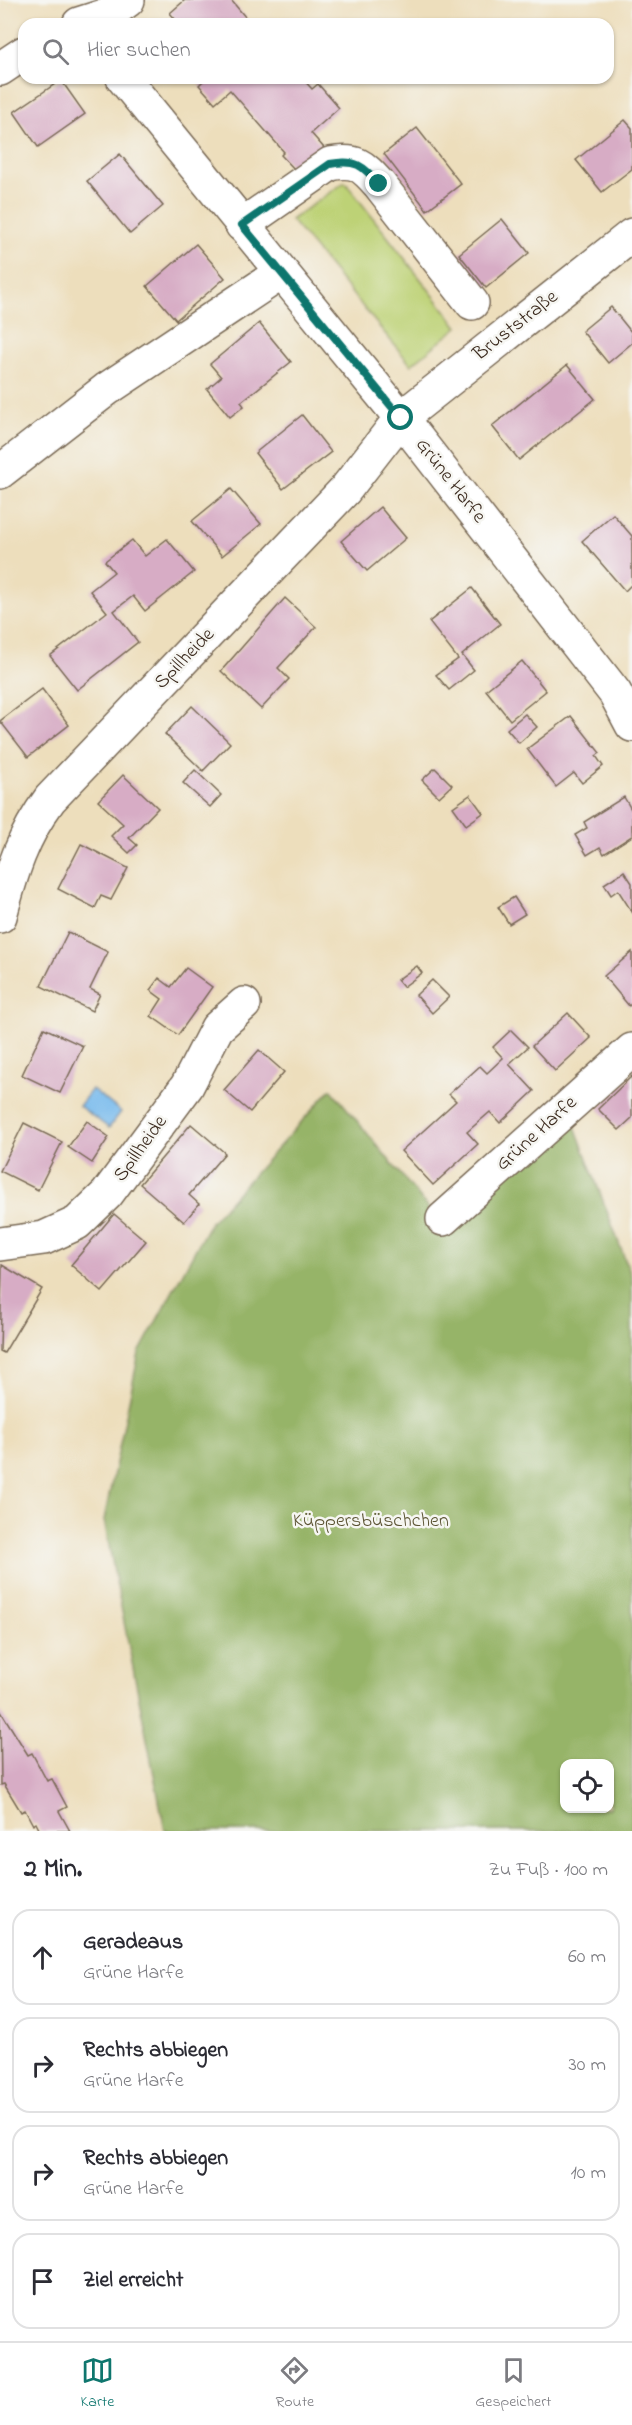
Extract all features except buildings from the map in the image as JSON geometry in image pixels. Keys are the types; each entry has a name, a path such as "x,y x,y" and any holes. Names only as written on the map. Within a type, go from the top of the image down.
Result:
{"street":[{"path":"65,0 76,18"},
{"path":"98,18 107,15 128,0"},
{"path":"0,69 18,57"},
{"name":"Grüne Harfe","path":"128,84 401,418 623,699 632,725"},
{"path":"242,225 330,164 347,161 364,167 379,184 472,303"},
{"name":"Bruststraße","path":"401,418 632,235"},
{"path":"0,472 107,389 281,273"},
{"name":"Spillheide","path":"0,916 15,859 33,822 50,799 345,490 401,418"},
{"name":"Spillheide","path":"0,1244 44,1238 77,1223 107,1194 188,1086 217,1028 244,1004"},
{"name":"Grüne Harfe","path":"443,1219 632,1050"}],"green space":[{"path":"345,182 458,327 411,365 291,220"},
{"name":"Küppersbüschchen","path":"331,1089 438,1220 571,1116 632,1278 632,1831 165,1831 104,1520 139,1353 210,1223"}],"water":[{"path":"92,1089 121,1112 109,1128 79,1106"}],"route":[{"path":"379,184 364,167 347,161 330,164 242,225 401,418"}]}
